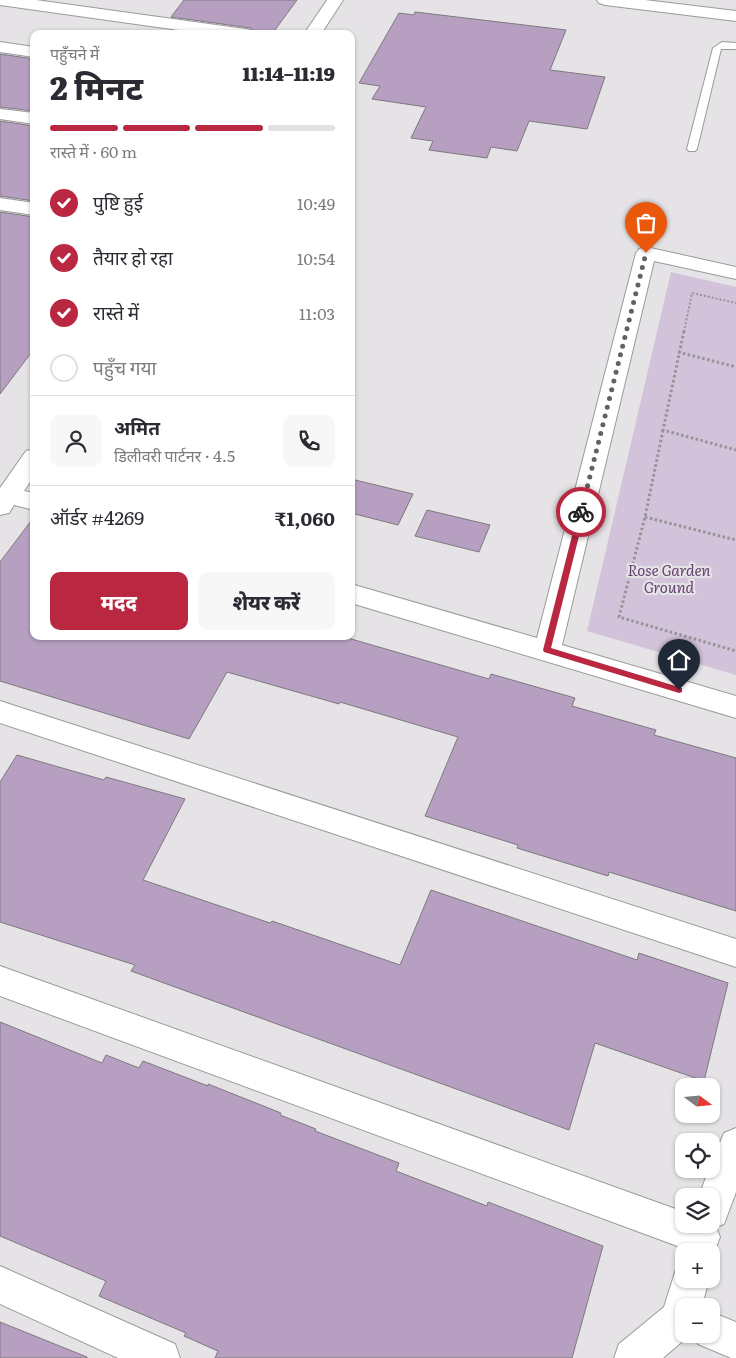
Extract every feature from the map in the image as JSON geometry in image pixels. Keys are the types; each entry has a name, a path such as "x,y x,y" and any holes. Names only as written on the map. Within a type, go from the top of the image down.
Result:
{"street":[{"path":"0,0 219,30"},
{"path":"315,30 335,0"},
{"path":"605,0 736,16"},
{"path":"704,0 736,4"},
{"path":"152,30 160,21"},
{"path":"0,47 30,51"},
{"path":"0,114 30,118"},
{"path":"2,208 30,209"},
{"path":"547,650 646,253 736,273"},
{"path":"4,501 30,463"},
{"path":"4,501 30,502"},
{"path":"355,595 736,707"},
{"path":"0,712 736,952"},
{"path":"0,981 675,1221"},
{"path":"720,1188 736,1145"},
{"path":"0,1285 161,1358"},
{"path":"633,1358 675,1333"},
{"path":"720,1334 736,1341"}],"lane":[{"path":"692,149 717,48 722,45 736,46"}],"path":[{"path":"736,303 692,293 678,352 645,517 619,617 736,651"},
{"path":"678,352 736,367"},
{"path":"663,430 736,450"},
{"path":"645,517 736,540"}],"green space":[{"name":"Rose Garden Ground","path":"671,272 736,287 736,675 587,631"}],"building":[{"path":"184,0 297,0 275,30 252,30 251,28 171,17"},
{"path":"415,12 566,30 550,70 605,77 587,129 529,121 517,151 491,147 487,158 429,150 433,141 411,138 426,107 372,99 380,86 359,83 399,13 414,15"},
{"path":"0,54 30,58 30,111 0,107"},
{"path":"0,121 30,125 30,200 0,196"},
{"path":"0,212 30,216 30,354 0,394"},
{"path":"355,480 413,494 398,525 355,514"},
{"path":"427,510 490,525 479,552 415,536"},
{"path":"30,522 30,640 355,640 489,679 491,674 575,698 572,706 656,730 654,735 736,758 736,911 609,872 608,876 517,848 518,845 425,816 458,737 340,702 339,704 227,672 189,739 0,681 0,562"},
{"path":"17,755 104,780 106,777 185,799 143,880 270,923 272,921 400,965 431,890 637,960 639,953 728,983 705,1078 695,1078 595,1043 569,1130 131,971 135,965 0,922 0,782"},
{"path":"0,1022 102,1063 106,1055 139,1068 143,1061 208,1086 208,1084 281,1113 280,1115 316,1129 315,1131 399,1163 396,1171 487,1206 488,1202 603,1246 572,1358 215,1358 218,1351 184,1336 186,1333 99,1296 106,1281 0,1236"},
{"path":"0,1322 87,1357 87,1358 0,1358"}],"way so far":[{"path":"581,512 646,253"}],"route":[{"path":"581,512 547,650 679,690"}]}
